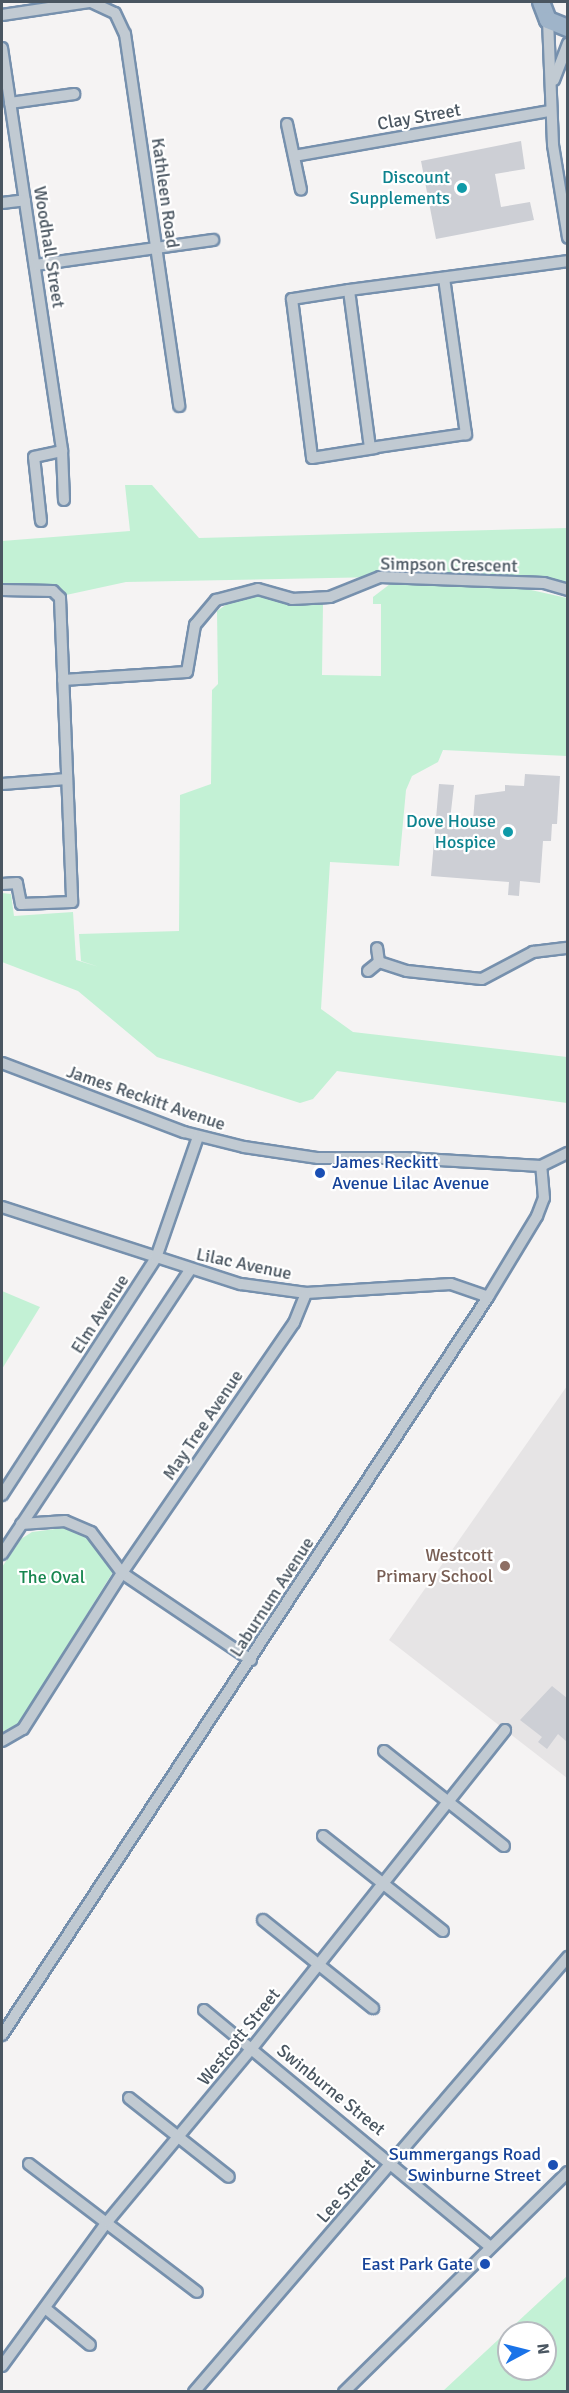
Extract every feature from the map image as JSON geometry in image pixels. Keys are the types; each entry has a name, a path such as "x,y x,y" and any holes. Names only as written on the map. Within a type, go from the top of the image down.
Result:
{"highway":[{"path":"542,8 567,28"}],"street":[{"name":"Kathleen Road","path":"2,15 90,2 115,13 126,34 179,406"},
{"path":"542,8 552,87 550,111 567,238"},
{"path":"552,87 567,44"},
{"name":"Woodhall Street","path":"2,48 4,84 10,103 62,451 64,500"},
{"path":"10,103 74,94"},
{"name":"Clay Street","path":"294,156 550,111"},
{"path":"287,124 301,190"},
{"path":"2,203 25,200"},
{"path":"35,265 213,240"},
{"path":"444,278 466,434 312,458 291,299 567,261"},
{"path":"349,290 370,448 375,448"},
{"path":"41,521 34,457 62,451"},
{"name":"Simpson Crescent","path":"63,680 187,672 195,625 216,600 258,589 292,598 330,597 380,577 544,583 567,590"},
{"path":"2,590 53,591 60,598 72,902 21,904 17,884 2,884"},
{"path":"2,784 67,778"},
{"path":"377,948 379,963"},
{"path":"379,963 407,971 482,979 533,952 567,948"},
{"path":"368,971 379,963"},
{"name":"James Reckitt Avenue","path":"2,1063 198,1137 318,1158 405,1158 541,1166 567,1153"},
{"name":"Elm Avenue","path":"2,1495 156,1258 198,1137"},
{"name":"Laburnum Avenue","path":"2,2035 488,1297 537,1216 544,1198 541,1166"},
{"name":"Lilac Avenue","path":"2,1207 190,1270 306,1293 451,1284 488,1297"},
{"path":"2,1554 190,1270"},
{"name":"May Tree Avenue","path":"123,1573 294,1323 306,1293"},
{"path":"21,1524 65,1521 92,1532 123,1573 251,1660"},
{"path":"2,1740 22,1729 123,1573"},
{"name":"Westcott Street","path":"2,2366 107,2222 253,2047 505,1730"},
{"path":"384,1751 504,1846"},
{"path":"323,1836 443,1931"},
{"path":"263,1920 373,2008"},
{"name":"Lee Street","path":"194,2391 567,1957"},
{"name":"Swinburne Street","path":"204,2010 253,2047 393,2162 489,2246"},
{"path":"129,2098 229,2177"},
{"path":"29,2164 197,2292"},
{"path":"345,2391 489,2246 567,2172"},
{"path":"45,2308 90,2345"}],"shaded area":[{"name":"Westcott Primary School","path":"567,1386 567,1778 389,1640"}],"green space":[{"path":"125,485 152,485 199,538 567,528 567,587 380,577 126,582 66,595 2,594 2,541 130,531"},
{"path":"390,584 522,588 567,598 567,756 443,750 438,762 412,776 406,790 399,866 330,862 321,1009 353,1032 567,1057 567,1103 337,1071 313,1099 300,1103 157,1057 78,991 2,962 2,893 11,894 14,916 73,912 76,960 99,967 81,961 79,934 179,931 180,795 211,784 212,690 218,684 217,611 230,602 250,596 323,604 322,675 381,676 381,604 373,604 373,597"},
{"path":"2,1291 40,1307 2,1369"},
{"name":"The Oval","path":"63,1528 87,1537 113,1572 19,1723 2,1732 2,1567 21,1539 32,1532"},
{"path":"567,2276 567,2391 443,2391 497,2341 497,2381 557,2381 557,2321 518,2321"}],"building":[{"name":"Discount Supplements","path":"521,141 525,169 495,174 501,207 530,202 534,220 436,239 421,161"},
{"name":"Dove House Hospice","path":"525,774 560,776 557,824 552,824 551,841 543,841 540,883 520,881 519,896 508,895 509,882 431,876 439,784 454,785 450,820 473,821 475,795 505,791 505,785 524,786"},
{"path":"552,1686 567,1698 567,1742 558,1734 547,1749 538,1742 542,1737 520,1720"}],"place":[{"name":"Discount Supplements","path":"462,188"},
{"name":"Dove House Hospice","path":"508,832"},
{"name":"James Reckitt Avenue Lilac Avenue","path":"320,1173"},
{"name":"Westcott Primary School","path":"505,1566"},
{"name":"Summergangs Road Swinburne Street","path":"553,2165"},
{"name":"East Park Gate","path":"485,2264"}]}
